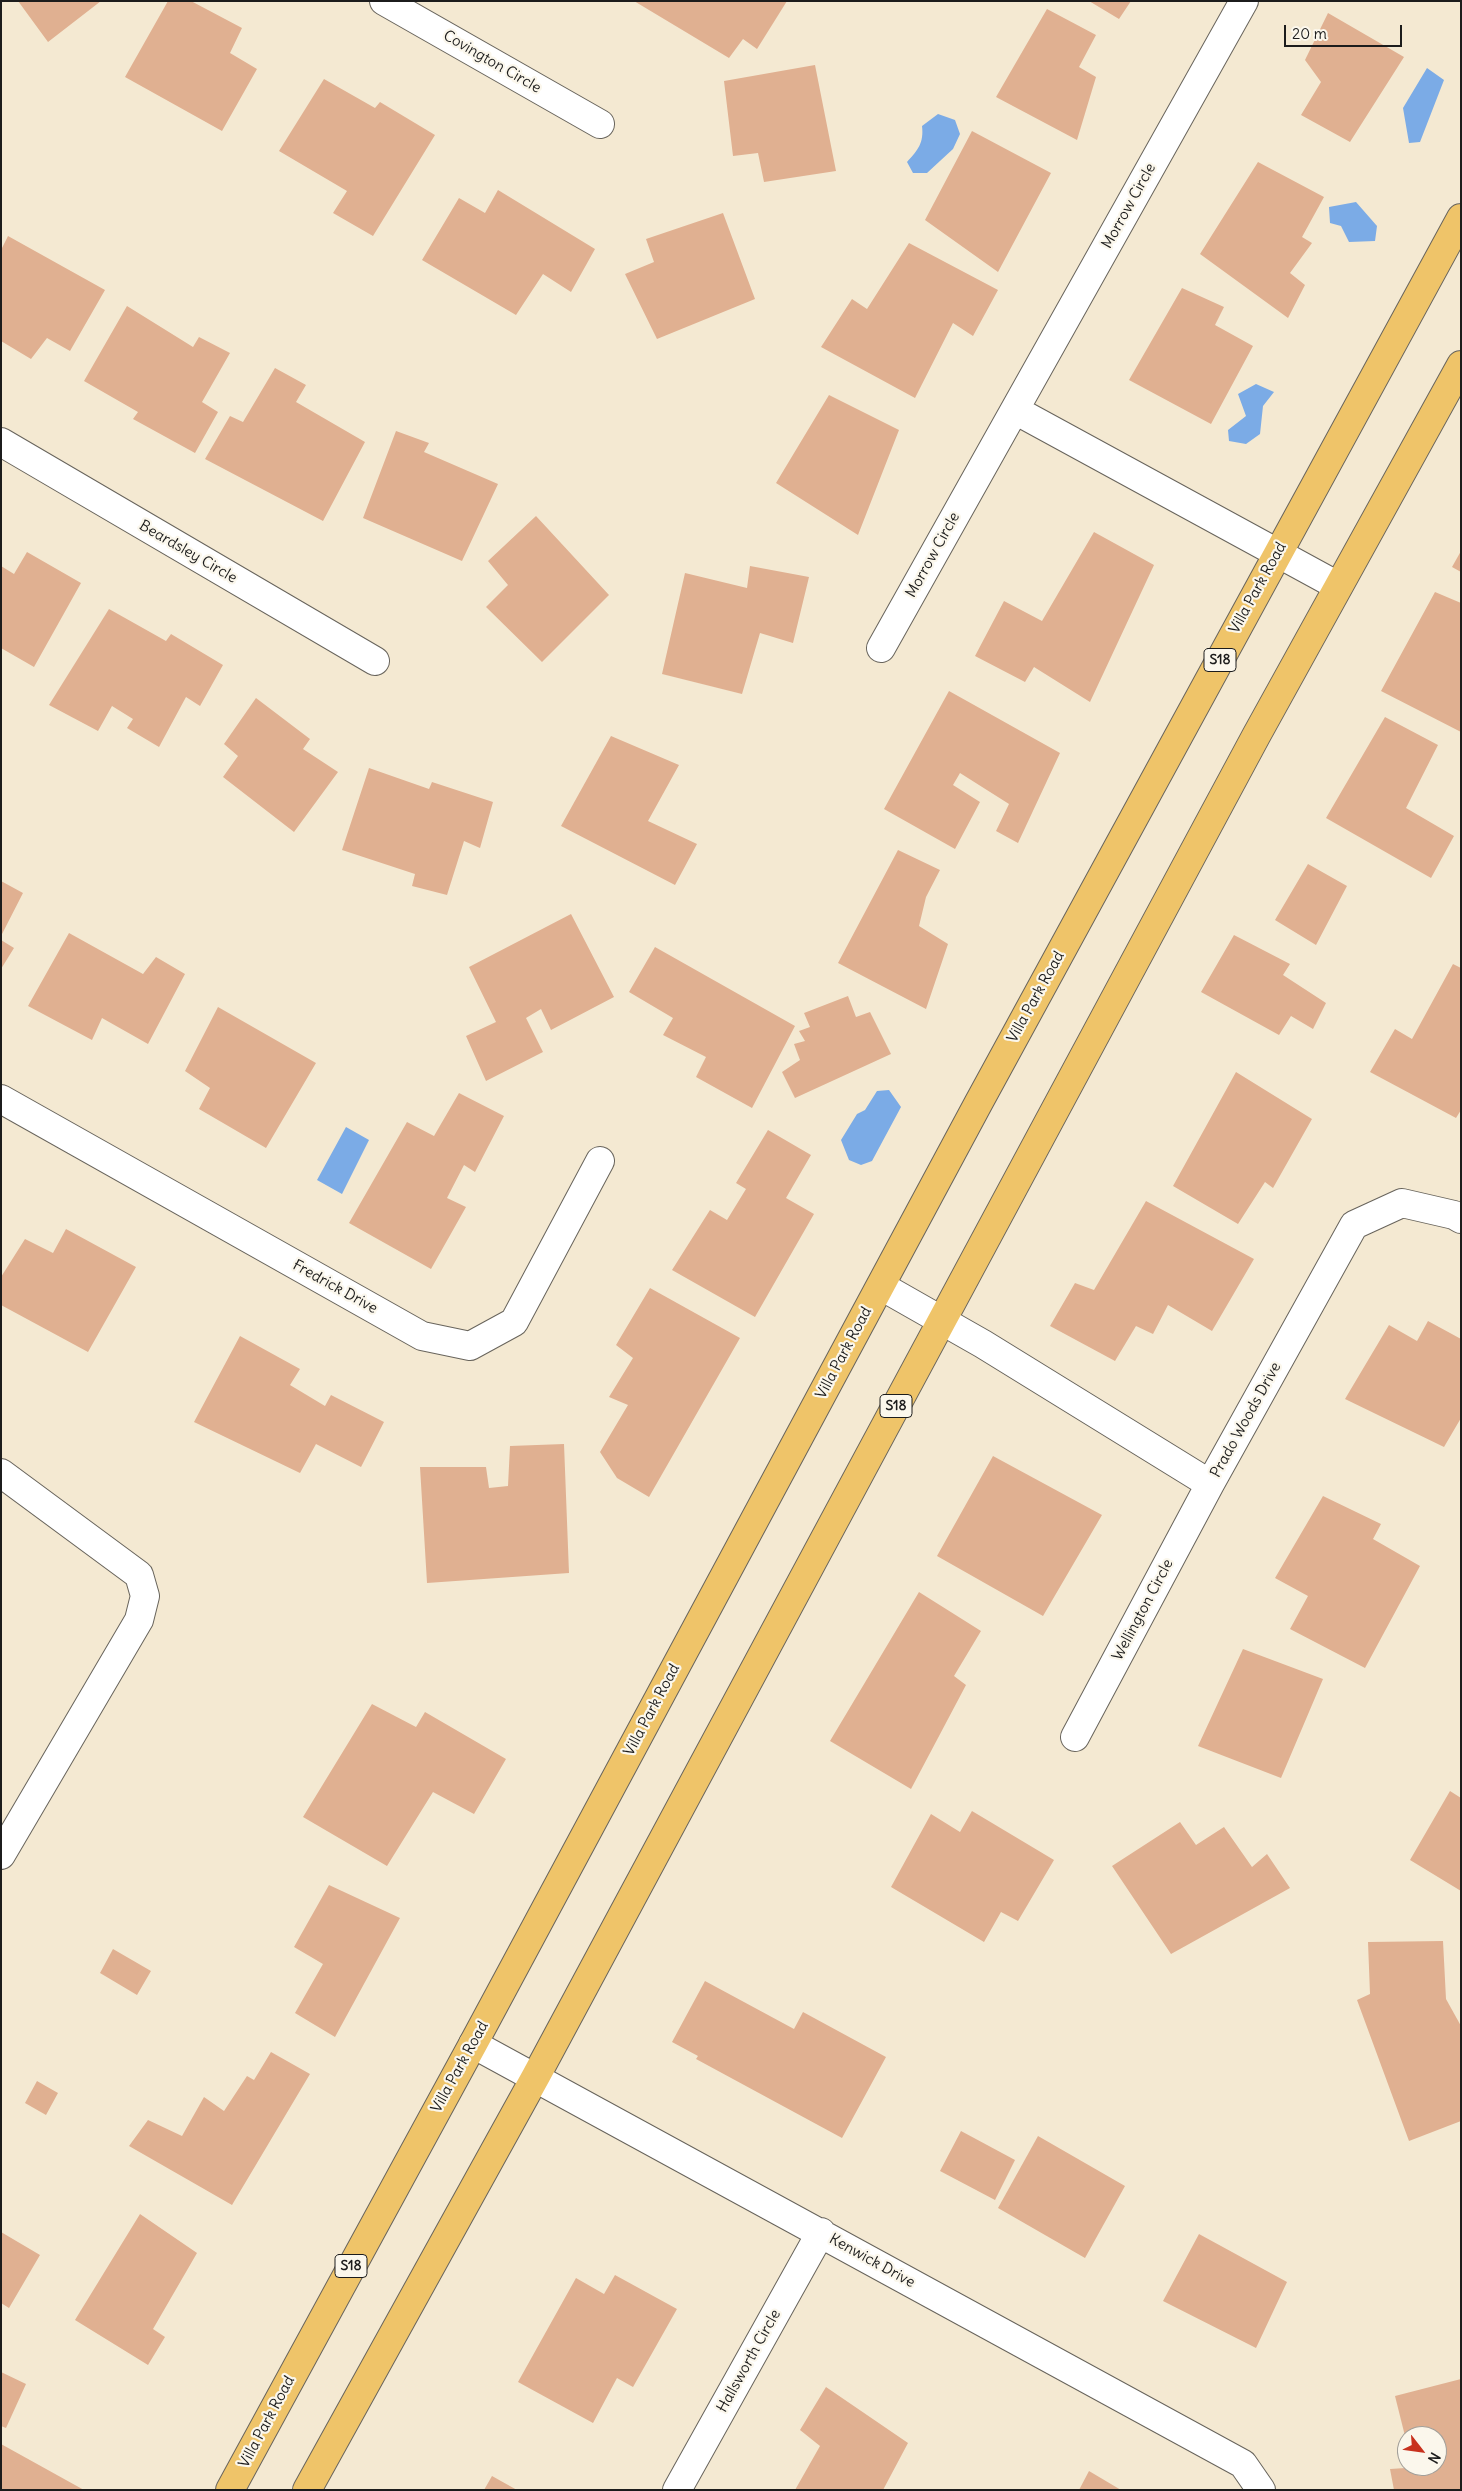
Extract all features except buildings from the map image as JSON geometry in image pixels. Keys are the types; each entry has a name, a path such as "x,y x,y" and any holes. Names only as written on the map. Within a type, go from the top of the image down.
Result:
{"main road":[{"name":"Villa Park Road","path":"230,2490 473,2044 979,1102 1461,218"},
{"name":"S18","path":"307,2490 536,2076 1338,586 1461,365"}],"street":[{"name":"Covington Circle","path":"384,1 600,124"},
{"name":"Morrow Circle","path":"881,648 1244,1"},
{"path":"1015,410 1338,586"},
{"name":"Beardsley Circle","path":"1,442 376,661"},
{"name":"Fredrick Drive","path":"1,1099 422,1336 470,1346 514,1322 600,1161"},
{"name":"Prado Woods Drive","path":"881,1286 941,1322 983,1344 1210,1484 1354,1225 1402,1203 1454,1215 1461,1219"},
{"path":"1,1473 139,1575 145,1596 139,1620 1,1855"},
{"name":"Wellington Circle","path":"1075,1737 1210,1484"},
{"name":"Kenwick Drive","path":"473,2044 536,2076 588,2107 821,2232 1242,2464 1261,2490"},
{"name":"Hallsworth Circle","path":"677,2490 821,2232"}],"water":[{"path":"1427,68 1444,80 1420,142 1409,143 1403,108"},
{"path":"938,114 955,120 960,134 953,149 927,173 913,173 907,162 919,146 922,137 922,126"},
{"path":"1356,202 1377,226 1375,241 1349,242 1341,226 1330,223 1329,207"},
{"path":"1256,384 1274,392 1263,406 1260,434 1246,444 1229,441 1228,430 1246,416 1238,394"},
{"path":"889,1090 901,1107 872,1161 861,1165 849,1160 841,1140 857,1114 865,1110 877,1091"},
{"path":"346,1127 369,1140 342,1194 317,1180"}]}
